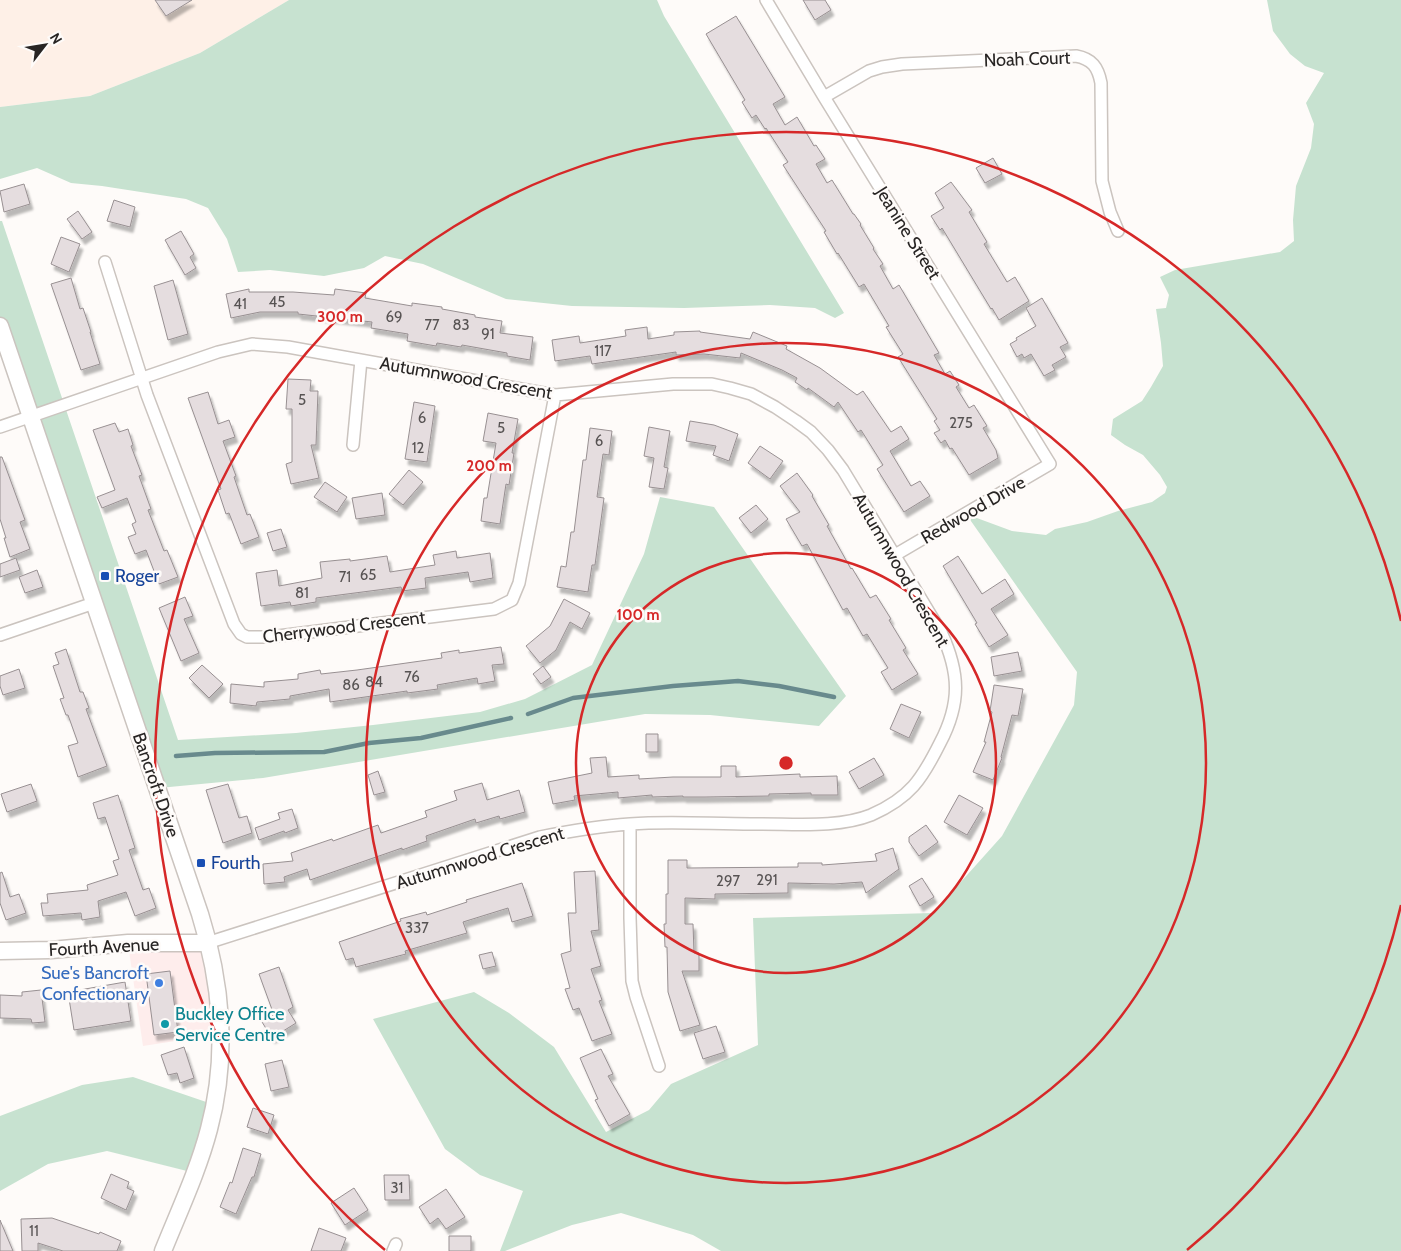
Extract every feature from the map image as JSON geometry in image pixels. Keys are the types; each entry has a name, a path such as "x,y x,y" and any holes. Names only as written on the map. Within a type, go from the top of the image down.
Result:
{"main road":[{"name":"Bancroft Drive","path":"0,326 200,914 217,985 222,1035 218,1081 210,1128 163,1251"},
{"name":"Fourth Avenue","path":"0,951 34,951 128,943 208,943"}],"street":[{"name":"Jeanine Street","path":"766,0 1050,464"},
{"name":"Noah Court","path":"824,97 869,71 902,64 1066,56 1090,60 1095,66 1101,83 1102,181 1110,212 1118,231"},
{"name":"Cherrywood Crescent","path":"105,262 141,377 234,624 241,634 247,637 256,638 494,609 512,600 519,583 555,396"},
{"name":"Autumnwood Crescent","path":"0,427 141,377 218,352 252,344 288,347 555,396 642,386 712,384 750,394 775,407 811,432 828,450 843,470 895,555 941,632 948,648 954,669 956,702 951,719 924,775 900,799 884,809 857,820 842,822 630,824 540,836 208,943"},
{"path":"352,445 362,360"},
{"name":"Redwood Drive","path":"895,555 1050,464"},
{"path":"0,635 94,603"},
{"path":"630,824 632,980 659,1066"}],"shaded area":[{"path":"0,0 289,0 200,53 90,96 0,107"},
{"path":"128,944 206,944 221,1034 143,1046"}],"green space":[{"path":"289,0 657,0 664,16 844,313 835,318 815,308 770,305 684,308 572,306 506,299 423,264 385,256 364,268 324,276 270,270 238,272 227,239 208,208 186,199 71,183 37,168 0,179 0,107 90,96 200,53"},
{"path":"1267,0 1401,0 1401,1251 721,1251 693,1235 621,1213 572,1225 505,1251 500,1251 523,1191 480,1175 445,1149 373,1019 474,992 509,1013 554,1047 606,1132 649,1110 671,1084 758,1045 753,918 933,913 1002,836 1074,705 1077,672 966,514 1012,531 1046,535 1055,529 1087,522 1152,502 1165,493 1167,487 1160,475 1143,455 1111,435 1113,419 1142,401 1163,366 1156,309 1166,308 1169,295 1160,277 1175,270 1280,252 1294,241 1293,220 1296,186 1311,148 1314,124 1306,103 1324,73 1305,66 1290,54 1273,31"},
{"path":"0,221 2,221 178,740 296,733 373,725 480,712 525,699 592,665 644,554 660,497 714,507 846,696 819,726 710,715 645,714 263,778 159,788 0,322"},
{"path":"133,1077 215,1105 195,1173 107,1151 48,1164 0,1191 0,1116 82,1085"}],"building":[{"path":"155,0 192,0 166,16"},
{"path":"803,0 825,0 831,10 815,20"},
{"path":"736,16 785,97 773,104 785,125 797,117 814,146 816,145 825,159 816,164 827,183 832,180 861,224 873,249 883,264 880,266 893,289 899,285 939,353 934,355 945,374 950,371 959,385 956,387 969,408 974,405 987,426 983,428 996,450 998,458 969,475 952,448 950,449 945,440 941,443 934,433 940,430 934,421 937,419 898,357 903,354 886,327 889,326 864,284 859,287 837,254 824,232 826,231 783,165 788,162 756,115 752,118 742,102 745,100 706,34"},
{"path":"993,158 1002,174 985,183 976,168"},
{"path":"951,182 972,210 969,212 987,242 984,244 1007,282 1015,277 1029,301 999,320 942,228 940,230 931,216 944,208 935,193"},
{"path":"24,184 30,204 4,212 0,191"},
{"path":"114,200 135,207 130,227 107,221"},
{"path":"78,211 92,232 82,239 67,219"},
{"path":"181,231 194,254 190,257 196,268 185,275 165,240"},
{"path":"61,237 80,244 69,272 51,264"},
{"path":"71,278 80,309 83,308 100,364 81,370 51,284"},
{"path":"173,280 188,334 168,340 154,286"},
{"path":"249,289 249,292 293,292 334,295 335,289 366,293 365,298 412,306 412,303 442,307 442,309 475,315 475,317 502,321 500,333 533,337 530,360 507,356 507,353 462,345 461,347 437,343 436,346 407,341 408,334 371,328 372,322 298,314 298,312 260,312 231,318 226,294"},
{"path":"1042,298 1068,343 1060,347 1066,357 1052,365 1055,370 1044,376 1031,354 1024,358 1022,354 1017,357 1010,344 1017,340 1016,338 1036,326 1026,308"},
{"path":"647,327 648,339 674,335 674,332 700,331 750,339 753,332 787,346 786,349 820,368 857,395 863,391 891,432 901,426 909,439 890,451 911,486 920,481 930,496 904,512 877,469 883,465 861,430 858,432 838,402 834,407 808,388 807,390 795,382 797,378 741,353 740,358 704,354 676,355 676,352 592,364 590,356 555,361 552,340 579,336 580,343 626,336 625,330"},
{"path":"288,379 311,380 310,391 318,391 316,445 311,445 319,478 291,484 286,464 292,462 292,409 286,409"},
{"path":"208,392 218,424 229,420 235,437 223,441 236,476 234,477 247,515 250,514 259,537 241,544 229,513 226,514 218,490 221,489 188,398"},
{"path":"414,402 435,406 427,462 405,459"},
{"path":"488,413 518,419 509,485 506,484 500,524 481,521 484,498 487,498 496,443 483,441"},
{"path":"690,421 714,425 738,434 729,461 713,455 716,446 686,441"},
{"path":"115,423 119,432 128,429 133,445 131,446 142,475 139,476 151,509 148,510 164,551 167,550 178,577 159,584 146,550 135,554 128,537 136,534 132,524 136,522 127,498 102,508 97,497 115,490 93,430"},
{"path":"649,427 670,431 664,467 668,468 664,489 649,487 654,458 644,456"},
{"path":"590,428 612,431 609,455 603,454 597,497 604,498 595,565 592,565 588,592 557,587 561,566 566,567 571,532 574,532 583,460 586,460"},
{"path":"760,446 783,461 770,479 748,463"},
{"path":"0,457 2,457 25,520 20,522 30,549 10,557 0,519"},
{"path":"409,470 423,482 403,505 389,494"},
{"path":"797,473 813,495 829,525 827,526 851,569 870,598 876,595 891,619 889,620 906,648 903,650 918,674 892,690 881,672 888,668 867,634 863,636 847,608 843,610 807,544 802,546 786,519 800,512 780,486"},
{"path":"325,482 347,497 337,512 314,497"},
{"path":"382,493 385,515 356,519 352,498"},
{"path":"756,505 768,519 751,533 739,518"},
{"path":"281,529 287,547 273,551 267,533"},
{"path":"456,551 457,558 490,553 493,578 470,582 468,572 425,578 426,588 402,591 401,587 316,598 316,602 291,606 290,602 261,606 256,573 277,570 279,586 322,578 320,562 350,559 350,561 387,556 390,572 435,565 433,555"},
{"path":"958,556 982,594 1005,579 1014,594 991,609 1008,635 989,647 943,566"},
{"path":"16,558 20,570 0,577 0,564"},
{"path":"37,570 43,587 25,593 19,577"},
{"path":"185,597 193,616 184,619 199,653 181,661 159,608"},
{"path":"564,599 590,613 582,629 570,622 556,650 540,663 526,646 550,626"},
{"path":"501,647 504,664 492,665 495,681 478,684 477,678 437,685 438,689 407,693 407,691 330,702 329,689 290,696 290,699 257,702 256,706 230,703 231,684 264,687 264,682 298,679 298,674 320,670 321,674 357,670 442,658 441,653 459,650 459,653"},
{"path":"66,649 80,692 83,692 89,708 86,709 107,766 78,777 68,746 78,743 60,699 64,698 53,666 59,664 55,653"},
{"path":"1018,652 1022,671 994,676 991,657"},
{"path":"202,665 223,684 209,698 189,678"},
{"path":"543,666 551,677 541,684 533,674"},
{"path":"19,669 25,688 3,695 0,686 0,676"},
{"path":"994,685 1023,689 1018,716 1012,715 1002,758 993,780 973,772 986,742 984,742 992,712 990,711"},
{"path":"901,704 921,712 909,738 890,729"},
{"path":"646,734 658,734 658,752 646,752"},
{"path":"606,757 608,777 639,775 639,779 721,777 721,766 736,766 736,777 800,774 800,777 837,776 838,795 811,795 811,793 769,794 769,796 652,797 652,795 618,798 618,792 574,796 575,800 553,804 548,782 592,773 590,758"},
{"path":"874,758 884,775 859,789 849,772"},
{"path":"378,771 385,792 374,795 368,775"},
{"path":"482,783 487,800 519,790 525,812 500,819 499,816 476,823 475,819 426,836 427,841 310,880 307,869 284,877 285,882 264,884 263,864 293,861 291,853 378,825 381,833 427,817 425,811 457,800 454,791"},
{"path":"31,784 37,801 7,812 1,794"},
{"path":"228,784 239,818 247,816 252,833 223,843 206,790"},
{"path":"118,795 135,848 129,850 143,890 149,888 156,908 135,916 126,892 98,901 100,917 82,920 81,913 43,916 41,903 48,903 47,894 88,890 87,885 118,875 113,861 119,859 105,817 98,819 93,803"},
{"path":"959,795 983,808 967,835 944,822"},
{"path":"292,809 298,828 259,840 255,828 280,819 278,813"},
{"path":"926,825 938,842 919,856 909,842 909,837"},
{"path":"893,848 899,869 866,893 862,882 834,884 788,883 788,893 715,894 715,899 685,898 685,924 693,924 694,953 699,953 699,971 682,971 700,1025 680,1031 668,992 667,947 665,947 664,924 666,924 666,894 668,894 668,860 687,860 687,868 798,867 798,863 822,863 822,865 877,861 875,854"},
{"path":"595,871 599,930 591,931 601,966 591,969 602,1000 599,1001 612,1034 592,1041 579,1008 573,1010 565,989 570,988 561,954 571,951 568,913 576,913 574,872"},
{"path":"2,872 10,897 19,894 26,913 6,920 0,903 0,873"},
{"path":"922,878 934,897 920,906 909,886"},
{"path":"522,883 533,916 512,922 508,908 463,922 467,933 405,951 406,954 356,967 353,958 346,960 339,942 401,921 400,919 426,912 427,915 467,902 466,900"},
{"path":"492,952 496,966 483,969 479,955"},
{"path":"279,967 293,1007 288,1010 296,1023 272,1038 262,1022 274,1015 259,974"},
{"path":"170,971 178,1032 154,1035 146,974"},
{"path":"125,982 131,1021 74,1030 68,992"},
{"path":"41,990 45,1022 32,1023 31,1019 0,1018 0,995 22,996 22,992"},
{"path":"716,1026 725,1052 703,1059 694,1033"},
{"path":"184,1047 194,1078 180,1083 177,1073 168,1075 161,1055"},
{"path":"601,1049 613,1074 608,1076 630,1114 609,1126 595,1100 598,1099 580,1058"},
{"path":"282,1060 289,1087 271,1091 265,1064"},
{"path":"253,1108 274,1115 268,1134 247,1127"},
{"path":"243,1148 261,1154 254,1177 252,1177 236,1214 220,1207 230,1182 232,1183"},
{"path":"111,1174 129,1182 127,1188 134,1191 126,1210 101,1198"},
{"path":"384,1175 409,1175 410,1200 385,1200"},
{"path":"354,1188 368,1210 345,1225 331,1203"},
{"path":"446,1189 465,1217 446,1229 438,1218 430,1224 419,1207"},
{"path":"52,1218 99,1234 100,1232 121,1241 117,1251 63,1251 38,1243 38,1251 22,1251 21,1219"},
{"path":"0,1220 13,1251 0,1251"},
{"path":"319,1228 346,1238 341,1251 311,1251"},
{"path":"449,1236 471,1236 471,1251 449,1251"}],"waterway":[{"path":"528,714 573,698 673,686 738,681 779,686 834,697"},
{"path":"176,756 215,753 324,752 369,743 421,738 511,718"}],"place":[{"name":"Roger","path":"105,576"},
{"name":"Fourth","path":"201,863"},
{"name":"Sue's Bancroft Confectionary","path":"159,983"},
{"name":"Buckley Office Service Centre","path":"165,1024"}]}
